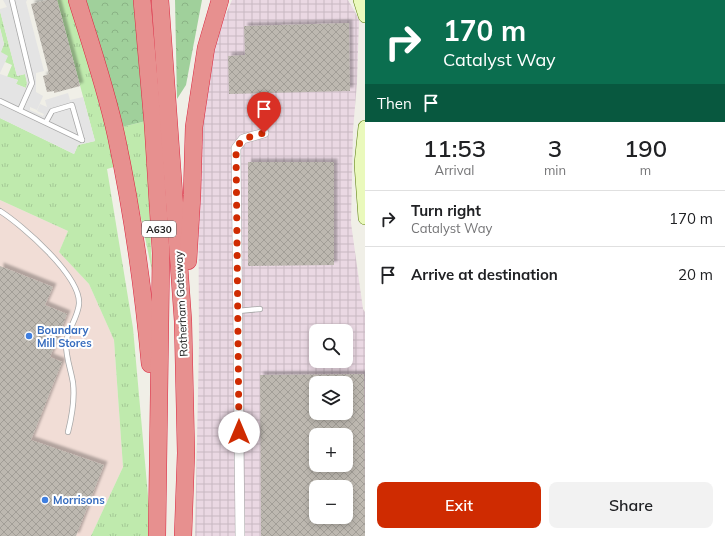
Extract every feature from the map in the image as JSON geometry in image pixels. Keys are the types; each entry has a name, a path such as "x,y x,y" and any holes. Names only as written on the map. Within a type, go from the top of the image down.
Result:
{"highway":[{"name":"A630","path":"77,0 115,133 130,203 144,296 159,459"},
{"name":"Rotherham Gateway","path":"142,0 153,125 161,253 157,536"},
{"name":"Rotherham Gateway","path":"160,0 183,321 186,453 183,536"},
{"name":"A630","path":"183,321 192,195 194,127 199,90 210,35 220,0"},
{"path":"210,35 225,0"}],"street":[{"path":"360,0 365,16"},
{"path":"365,127 362,185 365,213"},
{"path":"240,536 236,148 243,139 264,133"}],"lane":[{"path":"12,0 32,83 20,110"},
{"path":"0,101 82,140 72,104 52,110 46,122"},
{"path":"0,211 16,221 69,274 76,289 80,302 78,313 66,342 73,385 73,414 68,432"},
{"path":"238,311 260,310"}],"shaded area":[{"path":"3,0 27,0 26,2 44,71 36,73 36,92 43,96 37,110 30,107 30,110 43,116 44,114 37,111 40,104 47,107 45,100 68,93 70,100 83,97 95,141 78,145 74,154 0,118 0,74 18,80 16,84 26,88 27,83 25,74 17,76 0,11 0,9 7,7"},
{"path":"232,0 348,0 359,19 357,83 353,130 351,223 363,309 365,312 365,536 195,536 199,345 198,115 220,28"},
{"path":"0,28 4,44 1,52 8,56 0,73"},
{"path":"0,200 68,231 59,252 89,284 114,340 123,467 91,536 0,536"}],"green space":[{"path":"57,0 70,0 117,166 107,169 133,328 149,507 148,536 91,536 123,467 114,340 89,284 59,252 68,231 0,200 0,118 74,154 78,145 95,141"},
{"path":"86,0 135,0 146,121 122,127"},
{"path":"175,0 202,0 186,85 177,99"},
{"path":"0,11 17,76 25,74 27,83 26,88 16,84 18,80 7,77 12,65 5,62 7,56 0,53 4,44 0,28"},
{"path":"146,121 152,271 122,127"}],"building":[{"path":"47,0 57,0 80,86 54,93 54,91 47,92 43,76 49,74 31,4"},
{"path":"349,23 350,91 229,94 228,56 245,55 244,26"},
{"path":"248,162 334,162 334,265 248,266"},
{"path":"0,266 53,287 45,305 67,314 50,357 62,362 31,440 104,465 76,536 0,536"},
{"path":"364,374 365,536 261,536 260,375"}],"place":[{"name":"Boundary Mill Stores","path":"29,336"},
{"name":"Morrisons","path":"45,500"}],"route":[{"path":"239,432 236,148 243,139 264,133"}]}
